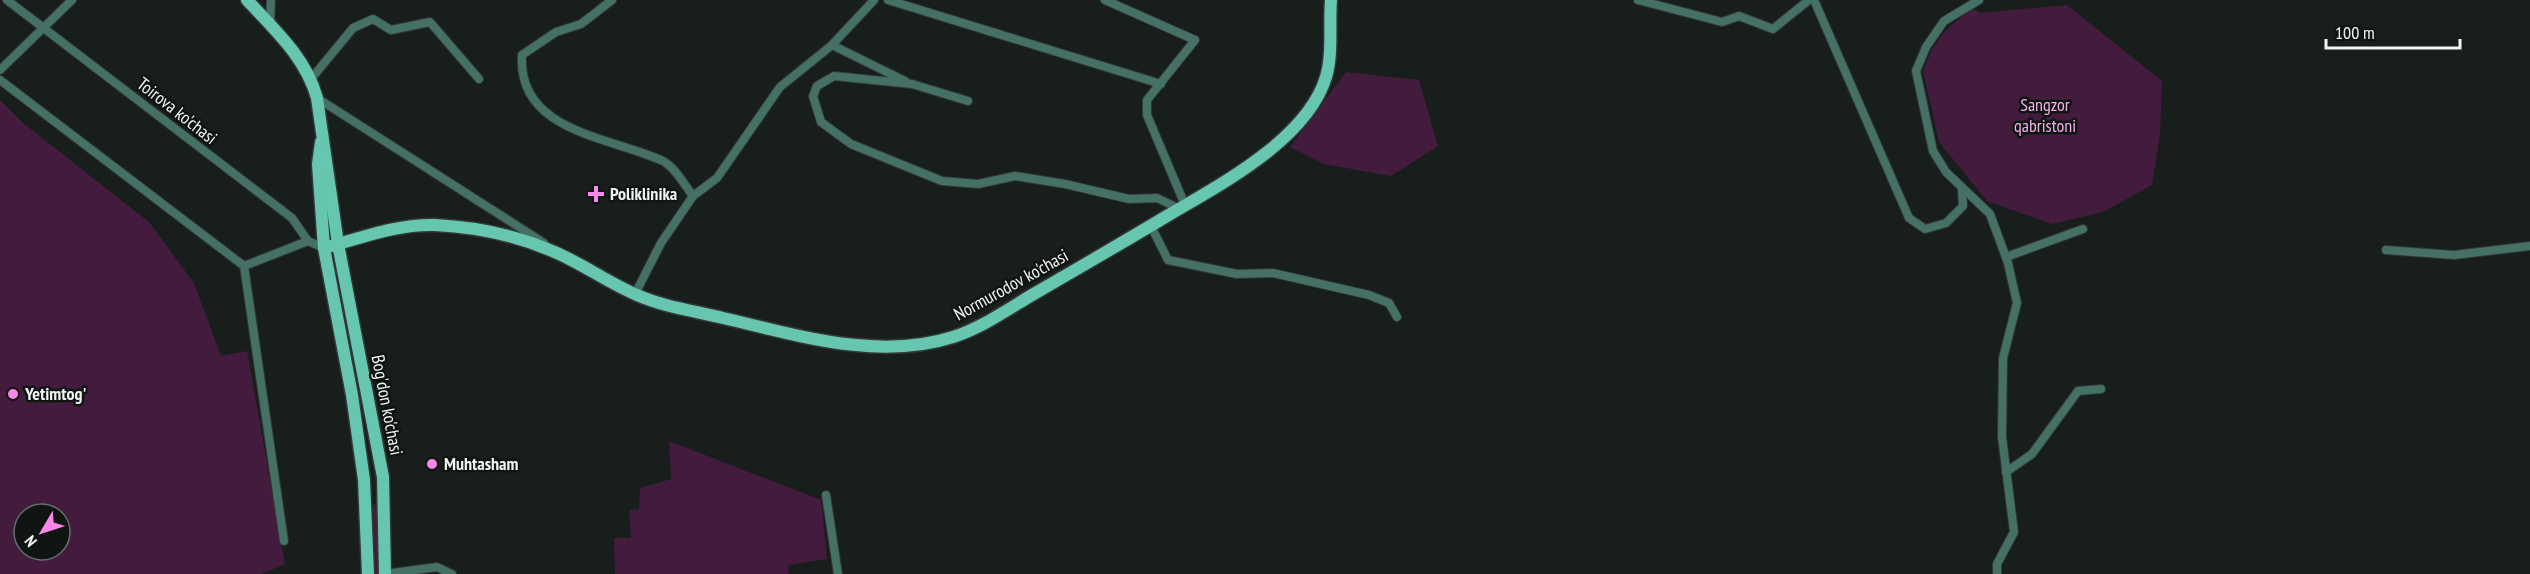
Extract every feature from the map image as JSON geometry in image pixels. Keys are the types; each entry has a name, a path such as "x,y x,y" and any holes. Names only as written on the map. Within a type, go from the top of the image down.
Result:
{"main road":[{"path":"247,0 298,56 311,79 323,129 338,244"},
{"name":"Normurodov ko'chasi","path":"324,248 380,231 435,225 502,234 567,258 653,301 819,340 889,345 933,342 955,337 1151,226 1260,157 1308,111 1322,88 1330,61 1328,34 1331,0"},
{"path":"323,129 318,164 324,248"},
{"name":"Bog'don ko'chasi","path":"338,244 382,477 386,574"},
{"name":"Bog'don ko'chasi","path":"324,248 352,395 364,480 368,574"},
{"path":"364,480 366,484 375,486 382,481 382,477"}],"street":[{"name":"Toirova ko'chasi","path":"7,0 292,218 308,241"},
{"path":"0,70 72,0"},
{"path":"270,24 271,0"},
{"path":"612,0 581,24 556,32 522,55 520,76 535,102 565,127 666,162 693,196"},
{"path":"635,294 662,243 693,196 717,178 780,87 832,45 874,0"},
{"path":"888,0 1161,84"},
{"path":"1105,0 1195,40 1147,100 1147,115 1182,207"},
{"path":"1638,0 1722,22 1739,16 1773,29 1809,0"},
{"path":"1814,0 1909,218 1926,229 1946,223 1963,206 1962,190"},
{"path":"1979,0 1944,21 1926,47 1916,71 1933,151 1946,172 1962,190 1990,214 2006,257 2016,303 2003,358 2002,437 2014,532 1997,564 1997,574"},
{"path":"311,79 353,28 373,19 391,30 430,22 479,79"},
{"path":"832,45 912,84 968,101"},
{"path":"912,84 834,76 818,86 813,96 821,122 851,144 942,181 978,184 1015,176 1065,184 1129,199 1158,198 1182,207"},
{"path":"0,80 244,266 284,541"},
{"path":"317,98 567,258"},
{"path":"1151,226 1168,260 1237,274 1273,273 1369,296 1389,303 1397,317"},
{"path":"2006,257 2084,229"},
{"path":"244,266 308,241 324,248"},
{"path":"2386,250 2454,255 2530,246"},
{"path":"2006,472 2032,454 2078,391 2101,389"},
{"path":"826,495 838,574"},
{"path":"386,574 437,567 452,574"}],"green space":[{"name":"Sangzor qabristoni","path":"2067,5 2162,81 2160,135 2152,185 2103,212 2052,224 1987,201 1939,142 1923,71 1932,49 1946,30 1972,8 1980,13"},
{"path":"1346,72 1419,80 1438,146 1391,176 1324,164 1290,147"},
{"path":"0,100 23,123 149,222 194,283 221,356 247,351 285,564 262,574 0,574"},
{"path":"669,441 821,500 827,559 788,565 789,574 615,574 614,538 631,538 629,510 639,509 640,488 671,479"},
{"path":"375,504 378,507 379,574 374,574 372,506"}],"place":[{"name":"Poliklinika","path":"596,194"},
{"name":"Yetimtog'","path":"13,394"},
{"name":"Muhtasham","path":"432,464"}]}
